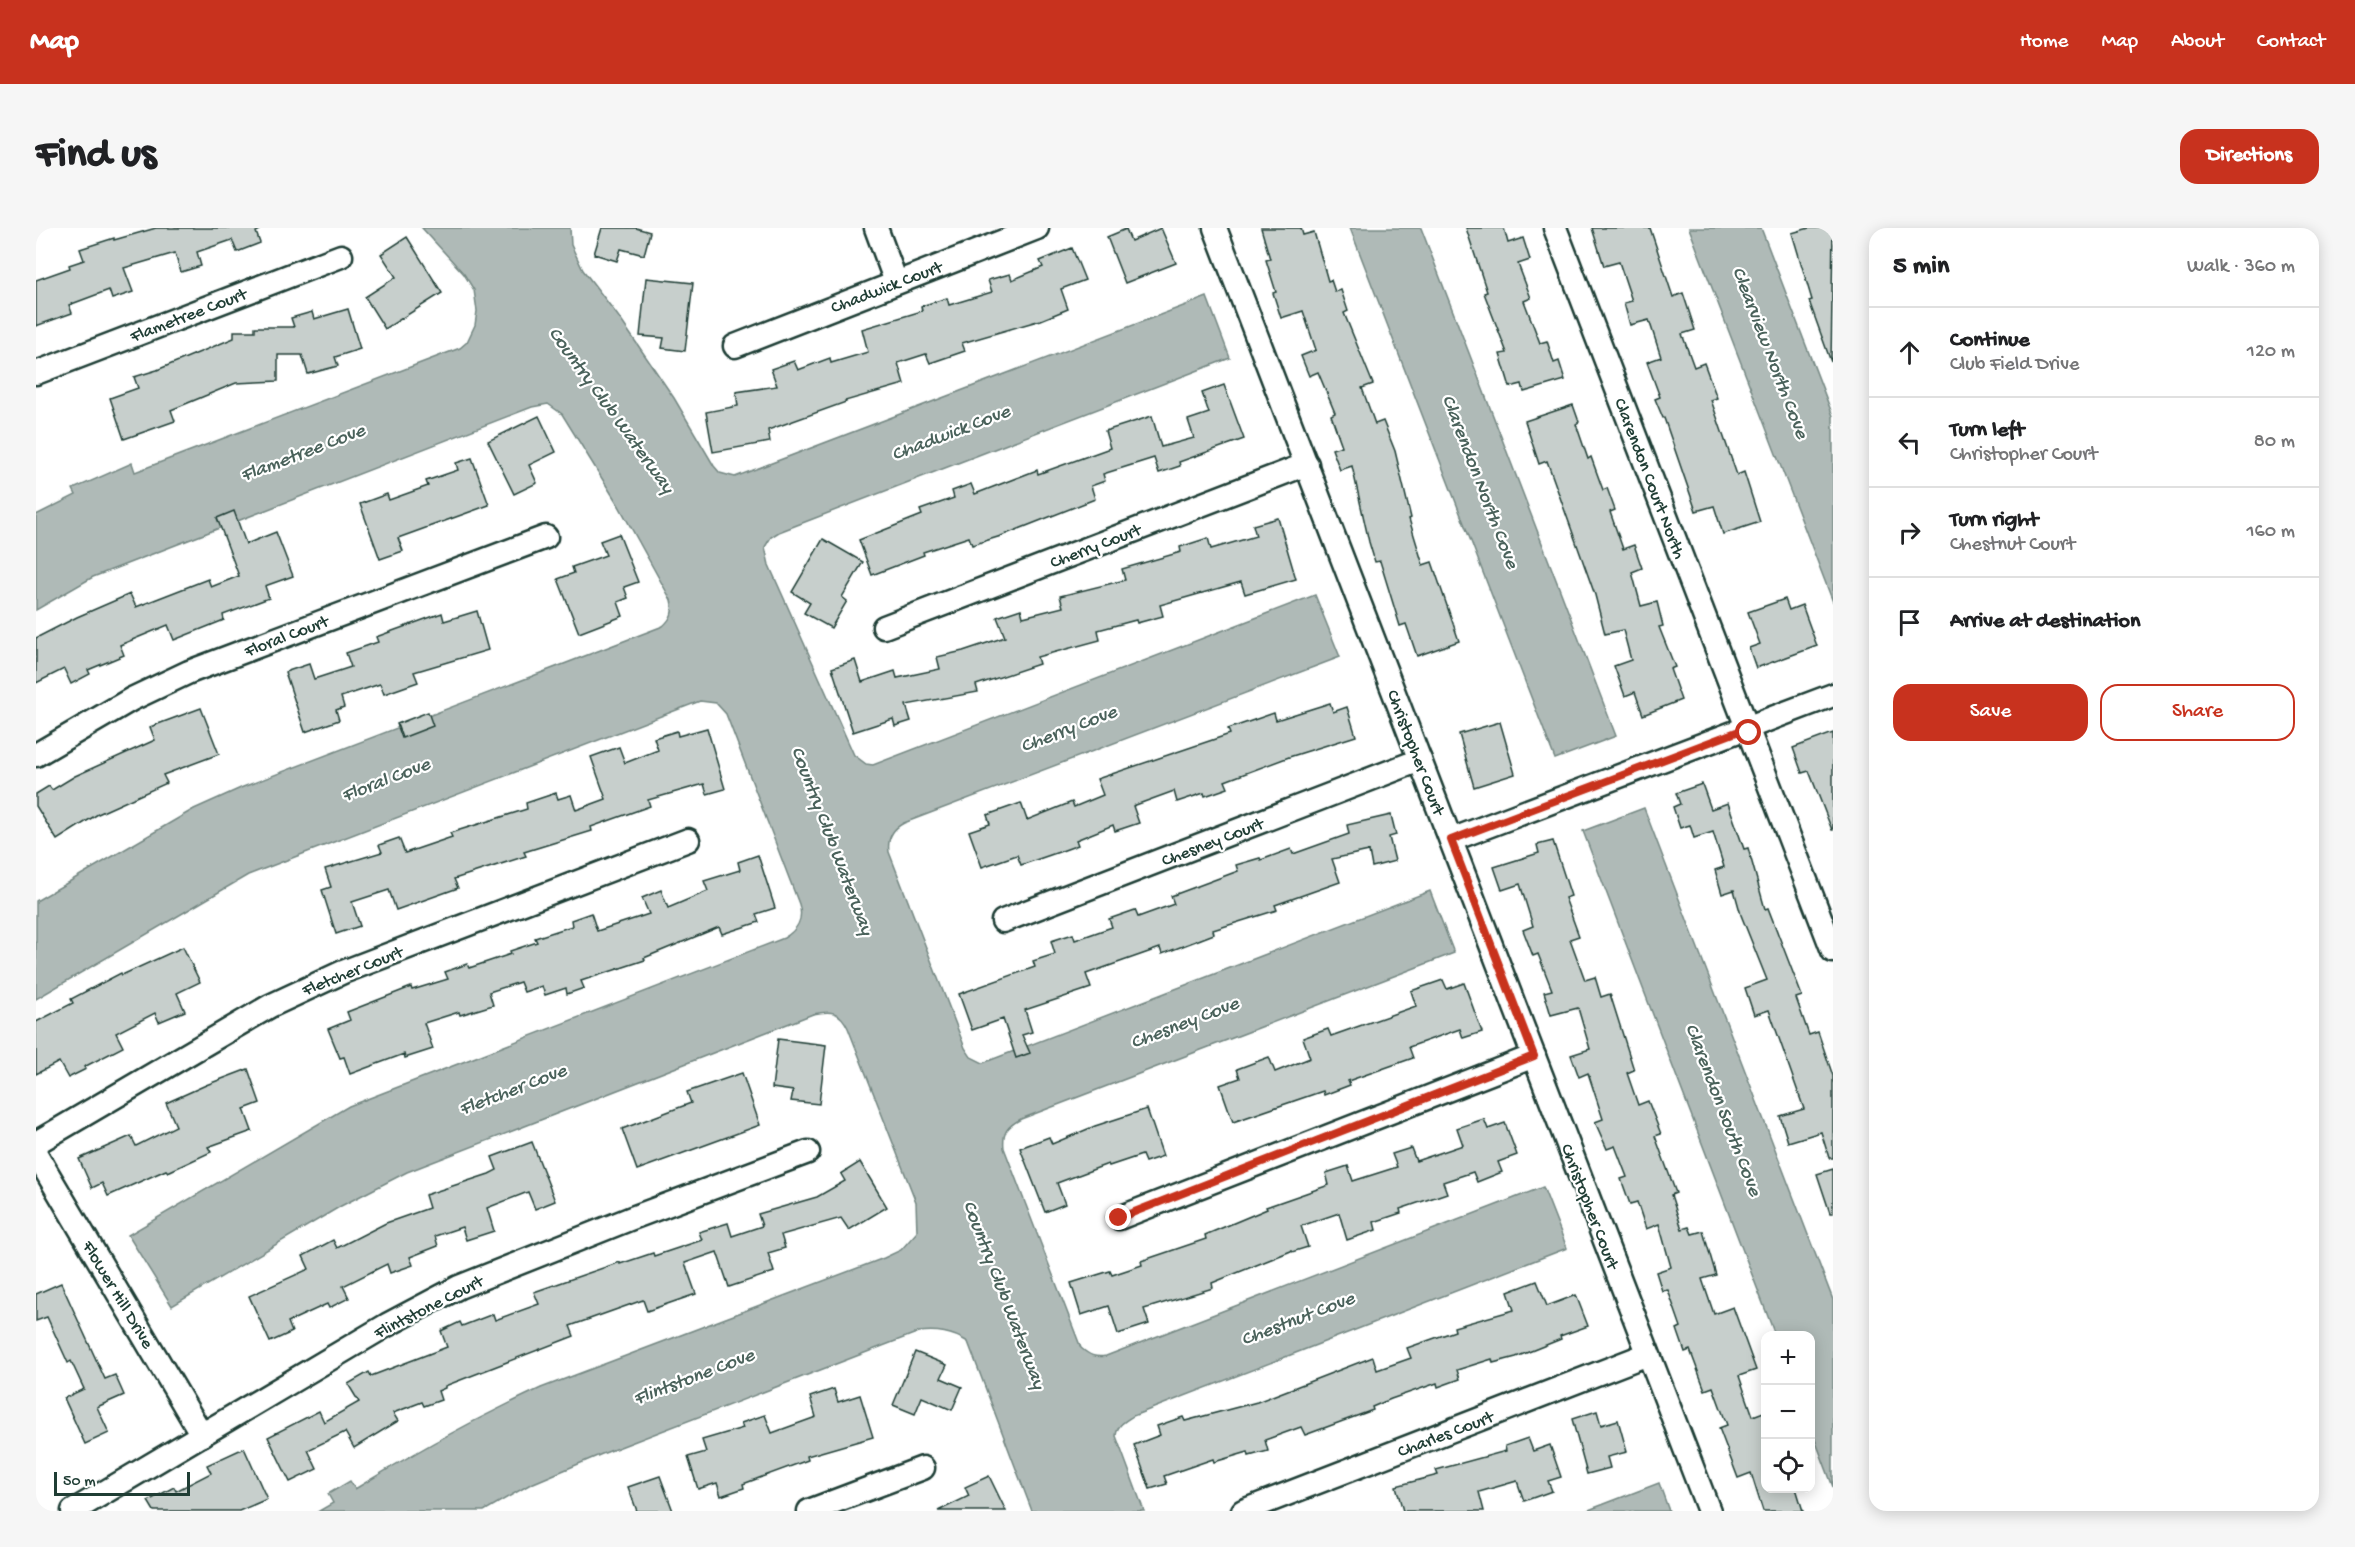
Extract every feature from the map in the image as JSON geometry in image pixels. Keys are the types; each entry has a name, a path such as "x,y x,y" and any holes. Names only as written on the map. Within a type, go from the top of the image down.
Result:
{"street":[{"path":"876,228 896,282"},
{"name":"Chadwick Court","path":"735,346 1037,228"},
{"name":"Christopher Court","path":"1215,228 1709,1511"},
{"name":"Clarendon Court North","path":"1555,228 1833,951"},
{"name":"Flametree Court","path":"36,373 340,256"},
{"name":"Cherry Court","path":"884,627 1307,464"},
{"name":"Floral Court","path":"36,755 132,699 189,672 546,537"},
{"path":"1451,840 1833,695"},
{"name":"Chesney Court","path":"1003,921 1420,760"},
{"name":"Fletcher Court","path":"36,1143 270,1006 299,992 381,957 688,840"},
{"path":"1119,1218 1534,1056"},
{"name":"Flintstone Court","path":"73,1511 437,1298 632,1218 808,1152"},
{"name":"Flower Hill Drive","path":"36,1154 202,1435"},
{"name":"Charles Court","path":"1243,1511 1648,1354"},
{"path":"809,1511 923,1468"}],"water":[{"path":"422,228 570,228 571,245 583,270 618,316 674,398 714,466 720,473 735,477 1207,297 1230,358 779,532 771,537 765,547 769,565 854,755 866,764 873,765 1315,595 1340,657 904,823 893,831 890,838 889,852 965,1048 971,1057 983,1063 1430,891 1454,953 1021,1119 1009,1127 1004,1138 1004,1148 1081,1348 1092,1355 1106,1356 1543,1187 1567,1248 1133,1416 1119,1426 1116,1436 1144,1511 1032,1511 968,1342 944,1332 932,1331 919,1332 602,1454 529,1485 484,1511 319,1511 333,1503 328,1494 350,1481 355,1489 447,1435 541,1388 884,1258 901,1250 917,1232 916,1202 848,1028 838,1015 825,1012 813,1014 407,1172 341,1206 172,1306 128,1235 349,1106 784,938 793,932 800,920 799,904 726,714 716,703 700,701 248,875 36,999 36,901 194,809 243,787 663,626 670,617 671,600 619,506 562,414 548,404 532,407 93,577 36,610 36,515 76,495 73,489 132,463 135,472 460,348 467,342 475,325 477,311 474,290 464,274"},
{"name":"Clarendon North Cove","path":"1350,228 1421,228 1616,736 1555,759"},
{"name":"Clearview North Cove","path":"1689,228 1761,228 1833,416 1833,602"},
{"name":"Clarendon South Cove","path":"1644,808 1833,1300 1833,1487 1815,1440 1815,1331 1773,1331 1583,831"},
{"path":"1659,1483 1669,1511 1586,1511"}],"building":[{"path":"156,228 260,228 256,232 260,243 237,252 232,240 197,252 201,266 181,272 175,253 124,268 133,292 112,299 109,290 69,305 72,313 36,326 36,280 70,268 69,265 84,260 80,249"},
{"path":"602,228 636,228 650,232 644,255 621,249 617,261 594,254"},
{"path":"1161,228 1176,263 1125,283 1107,237 1126,229 1131,241"},
{"path":"1261,228 1301,228 1303,235 1314,232 1328,281 1331,280 1335,292 1341,290 1348,311 1344,313 1373,384 1362,388 1375,424 1383,421 1395,451 1411,518 1409,519 1423,565 1432,562 1459,641 1417,656 1406,624 1400,626 1380,561 1375,562 1369,542 1352,466 1340,470 1332,449 1342,446 1331,415 1335,413 1318,372 1309,376 1301,356 1316,350 1303,311 1281,318 1273,293 1276,292 1266,260 1270,259"},
{"path":"1466,228 1504,228 1508,243 1523,238 1530,260 1518,264 1531,298 1524,301 1540,343 1547,341 1554,363 1559,361 1565,380 1524,392 1522,384 1510,387 1500,354 1507,353 1484,293 1487,292"},
{"path":"1592,228 1650,228 1673,297 1683,293 1695,330 1682,334 1694,367 1704,363 1717,398 1711,400 1737,475 1744,472 1760,522 1723,534 1714,506 1696,511 1664,418 1655,399 1660,397 1647,362 1661,357 1649,320 1630,325 1624,303 1632,301 1619,262 1604,266"},
{"path":"1809,228 1833,228 1831,362 1809,301 1812,300 1792,233"},
{"path":"407,237 442,293 385,329 365,297 396,277 381,254"},
{"path":"1072,248 1085,280 1061,289 1068,309 1041,320 962,343 965,351 930,363 926,354 898,363 904,384 845,401 768,430 770,442 713,452 706,412 738,406 736,392 777,386 771,369 794,361 798,370 830,358 831,363 868,352 862,329 922,311 921,306 947,298 949,305 992,292 988,280 1010,274 1012,280 1043,267 1040,261"},
{"path":"646,278 693,283 685,351 662,348 664,338 640,336"},
{"path":"348,309 360,349 335,357 338,366 308,374 302,355 278,355 278,381 236,383 171,410 175,421 124,439 110,398 138,388 134,377 157,370 234,338 234,331 255,331 255,327 294,327 291,318 312,312 314,319"},
{"path":"1224,385 1244,439 1179,462 1180,466 1159,473 1154,458 1103,474 1105,481 1091,486 1095,499 972,545 969,537 923,552 924,555 872,575 859,540 922,515 920,510 954,498 952,491 971,484 975,494 1037,470 1038,474 1110,448 1105,431 1152,416 1161,447 1194,438 1188,420 1209,413 1202,393"},
{"path":"1573,405 1579,422 1576,424 1588,459 1591,457 1603,490 1607,488 1615,510 1610,512 1623,549 1634,545 1642,568 1632,572 1641,606 1657,602 1663,626 1659,627 1675,667 1670,669 1681,700 1643,715 1635,692 1625,696 1614,666 1631,660 1623,630 1605,634 1595,595 1547,461 1539,464 1525,421"},
{"path":"539,416 556,452 529,465 537,483 514,494 488,441"},
{"path":"472,458 489,505 398,538 403,551 380,559 360,504 387,494 389,500 428,486 426,481 458,470 456,463"},
{"path":"234,511 246,544 276,532 293,576 265,586 269,598 223,615 224,620 174,640 168,625 120,645 124,655 88,670 90,674 71,684 64,669 36,683 36,638 130,594 136,607 208,579 211,587 239,576 217,518"},
{"path":"1278,518 1296,579 1245,594 1241,582 1160,605 1163,616 1098,630 1100,640 1037,657 1039,664 976,685 978,692 906,705 911,721 895,726 893,719 853,732 832,668 855,660 862,682 895,671 897,678 940,669 937,657 1005,637 997,617 1021,609 1023,617 1063,607 1060,596 1125,580 1122,569 1181,552 1180,547 1208,538 1211,549 1256,536 1253,525"},
{"path":"619,534 638,582 624,587 628,598 618,602 623,616 579,633 558,579 574,573 572,567 606,555 600,541"},
{"path":"823,539 863,562 842,597 847,601 831,628 804,613 810,603 792,592"},
{"path":"1785,599 1789,610 1802,605 1817,646 1756,668 1749,648 1760,644 1748,612"},
{"path":"477,611 488,650 414,672 418,682 384,694 380,684 341,697 344,707 336,710 339,720 305,732 285,672 309,664 314,679 351,667 346,653 378,642 376,637 442,613 444,621"},
{"path":"1330,703 1333,712 1347,707 1356,736 1289,757 1225,781 1228,788 1205,796 1204,793 1177,802 1174,791 1133,806 1139,823 1115,831 1113,825 1076,840 1078,845 1059,852 1021,865 1017,855 982,867 969,831 990,824 987,815 1021,803 1027,820 1072,802 1074,807 1103,795 1097,779 1230,734 1228,729 1274,713 1276,720"},
{"path":"201,708 219,754 163,775 167,783 98,814 57,840 36,806 36,794 49,786 52,790 75,776 155,740 150,727"},
{"path":"428,712 433,726 402,738 397,724"},
{"path":"1500,722 1515,774 1474,787 1459,734"},
{"path":"707,728 725,789 707,794 704,784 648,800 650,806 591,827 592,831 524,852 526,856 454,879 458,888 396,910 389,890 352,902 360,926 336,934 322,890 331,887 325,869 382,852 379,845 399,838 405,853 452,837 450,833 527,809 526,803 556,793 558,799 571,795 576,810 606,799 591,757 619,747 625,763 658,750 654,738 677,731 678,736"},
{"path":"1833,733 1832,830 1809,771 1802,773 1793,748"},
{"path":"1702,784 1711,809 1728,803 1744,849 1748,848 1765,909 1768,908 1802,996 1796,998 1809,1035 1818,1032 1833,1076 1833,1158 1829,1158 1821,1132 1788,1142 1780,1116 1804,1109 1769,1010 1754,1015 1745,988 1767,980 1741,915 1734,890 1722,894 1715,870 1724,867 1713,832 1694,838 1690,825 1680,828 1673,807 1680,804 1676,793"},
{"path":"1391,815 1396,835 1389,837 1395,861 1372,867 1369,851 1332,859 1340,882 1275,905 1277,910 1213,930 1214,934 1162,954 1160,948 1086,974 1091,988 1025,1010 1032,1032 1022,1035 1030,1053 1016,1058 1003,1019 972,1030 959,994 1035,967 1033,961 1055,954 1051,941 1073,934 1075,940 1112,927 1109,919 1135,910 1138,917 1174,904 1171,896 1238,871 1236,865 1260,858 1261,860 1291,849 1293,854 1349,834 1347,825"},
{"path":"1553,841 1571,896 1565,898 1579,936 1570,939 1585,980 1595,977 1601,997 1610,994 1634,1070 1627,1073 1638,1105 1648,1101 1661,1134 1655,1136 1676,1193 1671,1195 1682,1229 1689,1227 1692,1234 1703,1231 1716,1275 1702,1279 1714,1314 1733,1307 1756,1370 1739,1376 1753,1416 1761,1413 1761,1493 1798,1493 1803,1511 1763,1511 1751,1473 1738,1478 1719,1428 1727,1425 1713,1387 1705,1390 1690,1350 1685,1352 1677,1329 1681,1327 1668,1290 1662,1291 1656,1272 1671,1267 1659,1224 1646,1229 1637,1202 1630,1204 1621,1179 1627,1177 1615,1146 1607,1149 1595,1122 1603,1119 1588,1073 1579,1077 1571,1055 1590,1049 1578,1008 1551,1015 1544,992 1552,990 1538,954 1533,956 1523,930 1533,926 1520,884 1502,890 1494,867 1539,853 1537,845"},
{"path":"758,855 775,908 756,914 759,922 722,934 719,927 644,958 645,960 581,981 584,988 567,994 566,988 545,995 542,986 524,992 520,982 489,992 493,1005 460,1015 459,1012 424,1023 433,1049 405,1058 404,1054 350,1074 344,1057 340,1058 328,1029 350,1020 347,1012 411,987 412,990 448,979 445,972 467,964 469,968 511,954 510,951 537,942 535,938 572,926 571,920 591,913 597,931 649,914 642,898 661,890 668,908 708,891 704,881 740,870 738,862"},
{"path":"183,947 200,982 177,993 185,1011 159,1022 155,1013 116,1033 123,1047 68,1078 59,1062 36,1074 36,1022 73,1003 71,999 121,973 122,975"},
{"path":"1443,980 1447,989 1464,983 1482,1032 1463,1038 1460,1029 1409,1047 1413,1058 1348,1081 1350,1085 1324,1095 1323,1091 1233,1122 1220,1085 1240,1078 1237,1069 1269,1057 1275,1072 1310,1058 1303,1038 1328,1029 1331,1036 1416,1006 1411,991"},
{"path":"778,1039 826,1045 819,1104 791,1101 793,1091 772,1088"},
{"path":"248,1069 260,1103 244,1109 252,1131 208,1147 211,1152 108,1196 102,1183 92,1188 79,1159 131,1136 136,1146 176,1126 166,1103"},
{"path":"742,1073 760,1125 637,1170 622,1129 691,1103 687,1092"},
{"path":"1147,1109 1163,1156 1145,1162 1142,1155 1109,1166 1108,1164 1057,1183 1065,1204 1045,1212 1020,1148 1049,1137 1052,1144 1095,1126"},
{"path":"1484,1119 1488,1129 1505,1123 1517,1155 1498,1162 1502,1172 1477,1182 1473,1172 1443,1182 1447,1193 1400,1209 1401,1213 1374,1222 1376,1230 1347,1240 1339,1213 1301,1226 1308,1247 1291,1251 1212,1283 1213,1288 1144,1309 1149,1324 1118,1334 1109,1306 1081,1315 1071,1283 1110,1271 1112,1275 1142,1265 1141,1261 1206,1239 1205,1235 1267,1209 1266,1207 1329,1185 1326,1173 1348,1166 1353,1181 1397,1167 1392,1154 1411,1148 1416,1161 1463,1145 1457,1128"},
{"path":"532,1142 555,1201 535,1209 528,1192 487,1208 494,1231 466,1240 462,1227 435,1236 438,1246 410,1257 413,1265 390,1273 387,1264 343,1286 349,1298 329,1308 327,1304 288,1322 292,1332 270,1342 249,1296 309,1269 303,1256 333,1240 337,1248 386,1223 429,1208 425,1195 489,1174 497,1170 492,1157"},
{"path":"860,1162 887,1207 849,1230 841,1218 781,1235 785,1248 768,1253 774,1272 729,1287 717,1252 685,1263 696,1294 647,1311 643,1300 570,1326 574,1336 445,1386 438,1391 441,1400 424,1406 422,1402 393,1413 398,1421 354,1448 345,1432 308,1450 317,1469 290,1482 268,1437 319,1411 324,1422 359,1402 348,1384 369,1372 371,1376 447,1347 441,1331 460,1322 462,1326 493,1314 495,1320 539,1304 534,1292 620,1262 620,1264 653,1253 654,1256 702,1240 699,1232 728,1223 732,1236 762,1226 758,1214 817,1197 845,1181 841,1174"},
{"path":"1833,1169 1833,1213 1830,1213 1817,1174"},
{"path":"1537,1281 1547,1306 1576,1295 1588,1326 1560,1336 1561,1339 1516,1357 1493,1363 1492,1359 1457,1370 1460,1379 1438,1387 1437,1383 1391,1399 1372,1407 1373,1410 1305,1435 1301,1427 1265,1440 1268,1451 1249,1456 1248,1452 1214,1462 1213,1459 1164,1476 1167,1484 1150,1489 1134,1445 1160,1435 1157,1426 1183,1417 1185,1421 1257,1402 1373,1357 1377,1370 1411,1358 1407,1348 1455,1331 1454,1327 1514,1310 1508,1292"},
{"path":"61,1283 105,1379 115,1375 124,1395 97,1407 109,1433 85,1444 64,1398 84,1389 71,1361 68,1363 47,1317 36,1321 36,1294"},
{"path":"915,1352 947,1365 941,1378 962,1387 952,1410 922,1397 915,1414 893,1405"},
{"path":"834,1389 838,1402 860,1395 873,1437 807,1456 808,1460 743,1484 744,1488 721,1496 717,1483 698,1489 688,1457 706,1452 702,1440 743,1428 741,1423 765,1415 772,1433 816,1417 810,1397"},
{"path":"1597,1411 1601,1425 1618,1420 1627,1452 1607,1457 1610,1468 1587,1474 1572,1419"},
{"path":"1528,1438 1533,1451 1550,1445 1561,1477 1548,1481 1552,1491 1524,1501 1517,1481 1479,1492 1484,1511 1403,1511 1396,1486 1438,1475 1436,1470 1506,1451 1505,1446"},
{"path":"244,1448 267,1499 239,1511 154,1511 148,1501 174,1487 176,1491 211,1473 207,1465"},
{"path":"660,1476 673,1511 637,1511 628,1487"},
{"path":"989,1476 1006,1511 938,1511 969,1496 965,1487"}],"route":[{"path":"1119,1218 1534,1056 1451,840 1747,728 1749,733"}],"water label":[{"name":"Country Club Waterway","path":"613,409"},
{"name":"Chadwick Cove","path":"950,431"},
{"name":"Flametree Cove","path":"302,451"},
{"name":"Cherry Cove","path":"1068,727"},
{"name":"Floral Cove","path":"385,778"},
{"name":"Country Club Waterway","path":"834,840"},
{"name":"Chesney Cove","path":"1184,1021"},
{"name":"Fletcher Cove","path":"512,1088"},
{"name":"Country Club Waterway","path":"1006,1294"},
{"name":"Chestnut Cove","path":"1297,1317"},
{"name":"Flintstone Cove","path":"693,1375"}]}
